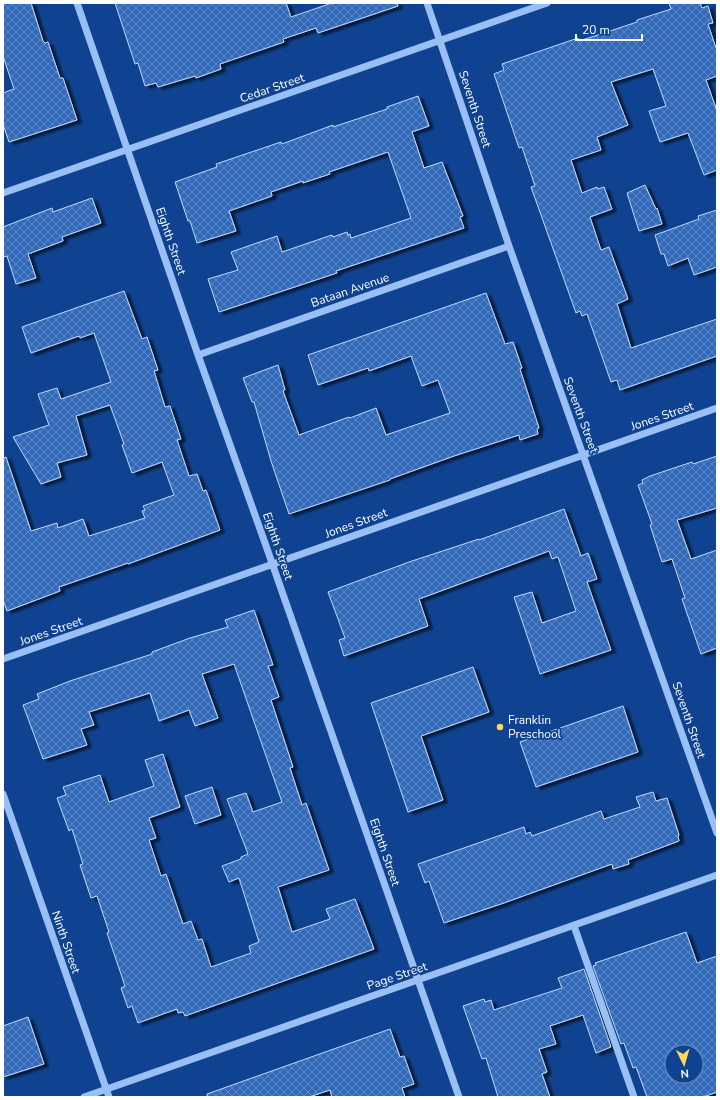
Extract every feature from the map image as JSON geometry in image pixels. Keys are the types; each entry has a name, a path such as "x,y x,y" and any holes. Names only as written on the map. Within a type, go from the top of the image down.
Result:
{"street":[{"name":"Eighth Street","path":"76,3 459,1097"},
{"name":"Seventh Street","path":"427,3 509,246 717,833"},
{"name":"Cedar Street","path":"3,193 547,3"},
{"name":"Bataan Avenue","path":"198,355 509,246"},
{"name":"Jones Street","path":"3,659 717,408"},
{"name":"Ninth Street","path":"3,794 109,1097"},
{"name":"Page Street","path":"84,1097 717,875"},
{"path":"574,926 634,1097"}],"building":[{"path":"3,3 31,3 43,41 45,43 48,42 60,78 63,78 77,120 9,142 3,124 3,93 14,89 3,56"},
{"path":"115,3 286,3 291,17 332,3 397,3 398,6 318,33 316,28 283,39 284,42 220,64 221,69 196,78 195,76 158,87 156,83 145,86 138,63 135,64"},
{"path":"669,3 700,3 702,8 708,6 713,23 708,24 717,51 717,76 706,80 717,111 717,170 704,175 688,133 660,142 649,111 666,106 653,69 611,82 628,125 597,137 601,150 571,160 582,193 597,187 598,189 604,187 612,209 590,217 601,250 609,247 628,299 617,304 631,348 717,319 717,356 620,390 617,380 611,382 587,314 582,316 580,311 576,313 531,187 535,186 522,147 519,148 494,74 504,70 502,64 578,38 579,41 604,33 671,9"},
{"path":"418,96 429,126 412,132 424,168 442,162 463,216 460,217 464,228 336,271 337,273 219,312 208,279 238,270 231,252 277,236 282,252 332,235 333,237 347,232 348,235 350,234 351,238 411,218 388,152 329,172 330,174 271,192 272,196 229,211 236,231 197,243 175,182 217,167 216,164 281,142 282,144 333,125 333,127 387,109 387,107"},
{"path":"645,185 656,209 657,208 662,224 639,231 627,193"},
{"path":"92,198 101,223 62,237 63,241 28,254 36,278 16,284 7,256 3,257 3,227 52,208 53,212"},
{"path":"717,210 717,267 694,275 688,258 668,266 664,254 661,254 655,235 699,219 698,216"},
{"path":"124,291 142,339 147,337 158,370 154,371 165,407 170,406 181,439 177,440 189,476 197,474 203,491 206,490 220,530 128,564 59,587 60,591 7,611 3,600 3,458 6,457 31,531 57,523 58,528 83,519 89,536 145,518 142,511 145,510 143,506 174,495 162,462 132,473 122,445 124,444 110,405 76,416 87,455 57,463 61,477 41,484 13,437 49,425 38,394 57,388 61,399 111,382 94,333 80,338 79,336 31,353 22,327"},
{"path":"486,293 505,344 513,342 539,428 537,429 538,434 520,440 519,435 454,456 390,480 289,514 271,461 254,402 252,402 243,378 278,365 285,390 283,391 299,435 376,408 386,435 450,413 438,380 422,386 411,356 369,371 368,368 318,385 308,355"},
{"path":"717,456 717,508 677,520 691,559 717,550 717,648 701,654 682,599 685,598 672,559 662,562 650,525 652,524 638,485 643,483 642,480 650,476 692,462 693,464"},
{"path":"564,509 581,556 588,553 597,579 587,582 611,650 540,674 514,597 532,592 542,623 576,611 558,557 552,559 549,551 419,599 428,626 344,656 339,640 345,638 328,592 409,562 479,540"},
{"path":"254,610 273,665 268,666 279,697 271,700 293,767 290,768 302,805 306,803 329,870 278,887 292,932 330,919 326,909 355,899 374,949 185,1016 183,1012 178,1013 177,1009 138,1023 132,1006 128,1008 121,988 125,986 107,933 109,932 97,896 91,898 80,865 83,864 72,829 69,831 57,798 66,795 63,787 100,775 109,802 154,786 145,760 163,754 180,807 149,818 156,838 149,840 161,876 166,874 183,924 191,921 198,940 202,939 211,967 251,953 249,946 259,942 239,878 229,882 222,866 241,859 241,857 248,854 227,799 246,793 253,812 282,802 234,664 202,674 218,718 195,726 189,710 159,721 150,693 89,712 94,725 81,729 87,745 43,759 23,705 39,699 37,694 70,681 152,654 152,652 190,638 228,627 225,620"},
{"path":"473,667 489,712 421,736 443,800 408,812 371,703"},
{"path":"623,706 638,752 536,787 520,742"},
{"path":"212,787 221,815 195,824 185,796"},
{"path":"653,792 656,801 667,798 679,835 679,841 628,860 629,864 613,869 612,864 444,923 429,881 425,883 418,864 524,827 526,834 530,832 532,836 601,811 604,819 640,807 636,797"},
{"path":"686,932 697,963 717,956 717,1092 703,1097 647,1097 636,1067 633,1068 624,1043 621,1044 593,966 596,965 595,963"},
{"path":"584,969 611,1047 596,1053 583,1015 550,1026 556,1044 539,1049 547,1072 542,1074 550,1097 498,1097 486,1058 482,1059 463,1006 484,999 485,1002 491,1000 494,1010 562,988 558,978"},
{"path":"28,1017 44,1064 3,1077 3,1026"},
{"path":"390,1029 400,1057 404,1056 414,1084 402,1088 405,1097 332,1097 330,1090 309,1097 207,1097 207,1094"}],"place":[{"name":"Franklin Preschool","path":"500,727"}]}
